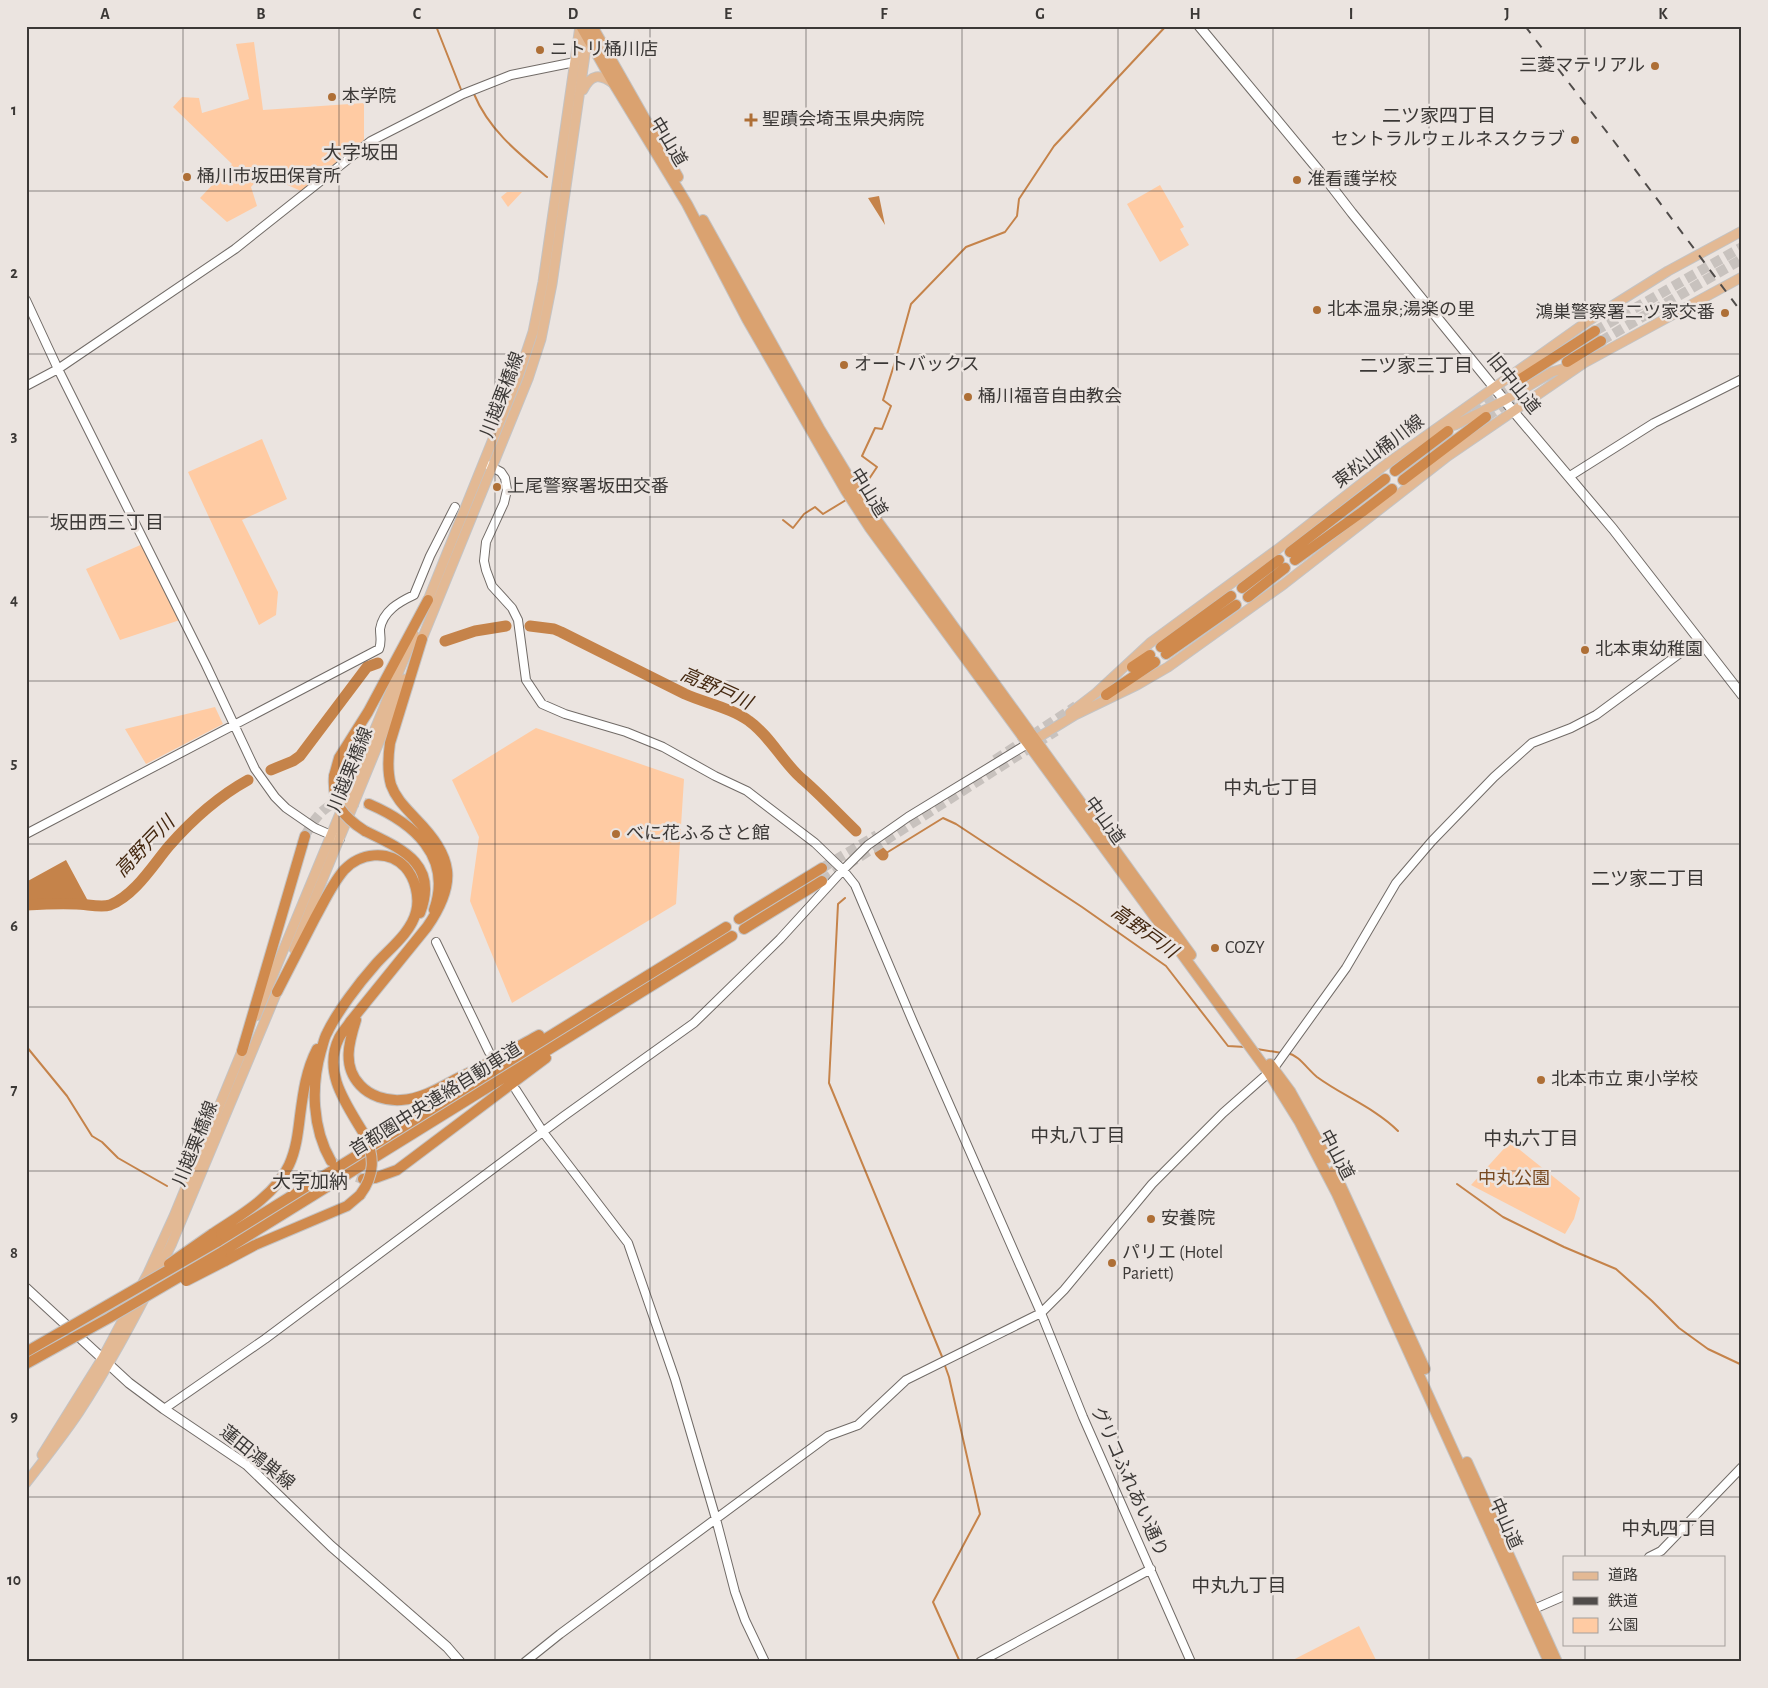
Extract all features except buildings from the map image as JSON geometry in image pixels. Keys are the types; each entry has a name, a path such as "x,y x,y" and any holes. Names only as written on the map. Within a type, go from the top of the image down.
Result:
{"highway":[{"name":"中山道","path":"581,26 687,204 747,319 846,491 876,536 1032,742"},
{"name":"中山道","path":"591,26 865,504 1032,742 1271,1071 1330,1179 1549,1662"},
{"path":"1522,378 1595,332"},
{"path":"1567,362 1601,341"},
{"path":"1403,480 1486,417"},
{"path":"1396,472 1448,431"},
{"path":"1385,479 1292,556 1362,512 1392,489"},
{"path":"1245,593 1282,564"},
{"path":"26,1364 109,1318 219,1247 238,1217 276,1185 288,1166 296,1144 306,1076 315,1053 369,972 412,924 424,902 426,889 424,876 419,867 401,849 365,831 345,816 334,796 334,776 339,758 368,712 428,600"},
{"path":"1163,650 1234,601"},
{"path":"219,1247 255,1245 347,1206 360,1195 368,1182 372,1167 371,1149 341,1095 334,1075 334,1055 339,1037 427,927 437,913 447,888 446,860 431,834 397,798 391,785 388,758 390,743 422,639"},
{"path":"1106,695 1152,658 1132,667"},
{"path":"369,804 401,820 415,832 432,855 437,873 438,893 427,927"},
{"path":"242,1051 305,836"},
{"path":"277,992 338,878 354,862 363,857 384,855 402,864 409,871 414,880 417,897 416,912 412,924"},
{"path":"739,919 822,868"},
{"path":"744,929 822,881"},
{"name":"首都圏中央連絡自動車道","path":"219,1247 726,927"},
{"name":"首都圏中央連絡自動車道","path":"26,1352 219,1247 732,936"},
{"path":"358,1012 348,1054 352,1073 356,1081 370,1094 380,1098 402,1100 428,1093 451,1082 632,985"},
{"path":"363,1179 375,1178 397,1170 485,1103 620,1005"},
{"path":"326,1034 317,1069 315,1108 319,1132 331,1161"},
{"name":"中山道","path":"1271,1071 1290,1091 1310,1124 1344,1190 1557,1662"}],"main road":[{"name":"川越栗橋線","path":"26,1482 105,1362 157,1275 172,1244 422,639 489,465 538,313 581,26"},
{"name":"川越栗橋線","path":"105,1362 164,1241 428,600 532,368 541,338 557,253 591,26"},
{"name":"旧中山道","path":"1199,26 1325,178 1514,412 1570,476 1742,695"},
{"path":"580,94 593,77 603,76 614,84"},
{"name":"東松山桶川線","path":"1032,742 1096,694 1150,643 1278,549 1385,465 1588,321 1668,271 1742,231"},
{"name":"東松山桶川線","path":"1055,726 1137,685 1168,667 1284,584 1448,456 1584,363 1742,277"},
{"path":"1432,432 1455,425 1505,400 1552,372 1584,363"},
{"name":"蓮田鴻巣線","path":"26,1288 105,1362 164,1410 246,1465 332,1546 447,1647 460,1662"}],"street":[{"path":"26,386 58,369 235,249 371,141 463,94 511,75 576,62"},
{"path":"26,300 58,369 206,665 255,769 275,797 286,808 301,819 340,839"},
{"path":"1570,476 1654,423 1742,379"},
{"name":"グリコふれあい通り","path":"489,465 501,472 505,478 507,490 504,504 486,542 484,561 492,586 512,608 518,620 526,680 542,704 565,714 626,732 663,747 715,776 748,791 815,843 856,885 913,1022 1041,1313 1086,1424 1151,1569 1190,1662"},
{"path":"26,834 379,650 381,644 380,629 384,618 396,603 414,595 430,556 455,507"},
{"path":"525,1662 560,1634 828,1436 858,1424 906,1380 1041,1313 1064,1290 1152,1184 1223,1113 1271,1071 1346,968 1396,883 1432,841 1494,777 1532,743 1571,728 1596,715 1698,640"},
{"path":"164,1410 265,1339 543,1132 694,1023 780,939 868,845 892,828 1032,742"},
{"path":"436,942 489,1052"},
{"path":"516,1090 543,1132 628,1243 675,1379 745,1620 766,1662"},
{"path":"1652,1556 1662,1551 1742,1467"},
{"path":"980,1662 1151,1569"},
{"path":"1534,1609 1563,1596"}],"green space":[{"path":"254,42 263,110 364,103 364,140 301,191 263,174 251,187 257,206 227,222 200,198 232,164 173,107 182,97 199,98 202,113 249,99 236,44"},
{"path":"1160,185 1184,227 1180,229 1189,245 1160,262 1127,204"},
{"path":"507,192 522,192 508,207 501,197"},
{"path":"262,439 287,499 242,520 278,592 276,615 259,625 188,472"},
{"path":"145,543 183,619 120,640 86,569"},
{"path":"215,707 223,724 146,764 125,729"},
{"path":"536,728 684,779 676,904 512,1003 470,901 479,837 452,780"},
{"name":"中丸公園","path":"1510,1142 1580,1198 1574,1219 1565,1234 1471,1185"},
{"path":"1359,1626 1377,1662 1289,1662"}],"shaded area":[{"path":"879,196 885,225 868,198"},
{"path":"66,860 88,901 26,903 26,882"}],"waterway":[{"path":"436,26 462,92"},
{"path":"861,491 877,467 862,456 875,428 882,429 891,406 883,400 911,304 966,247 1005,232 1017,216 1019,199 1054,146 1166,26"},
{"path":"474,94 480,107 496,130 515,150 547,177"},
{"path":"783,520 793,528 804,514 815,507 823,514 846,500"},
{"name":"高野戸川","path":"445,641 475,631 506,626"},
{"name":"高野戸川","path":"530,626 554,629 685,694 742,716 763,734 794,771 856,831"},
{"name":"高野戸川","path":"271,770 300,756 367,667 378,663"},
{"name":"高野戸川","path":"26,905 80,904 102,906 110,905 119,900 135,887 169,846 196,818 216,801 248,780"},
{"name":"高野戸川","path":"883,855 943,818 956,824 1082,907 1166,966 1228,1046 1245,1047"},
{"name":"高野戸川","path":"880,852 883,855"},
{"path":"845,898 838,904 829,1083 943,1359"},
{"path":"26,1046 67,1096 92,1136 102,1142 118,1158 167,1186"},
{"name":"高野戸川","path":"1257,1049 1282,1053"},
{"name":"高野戸川","path":"1287,1053 1299,1059 1317,1077 1369,1109 1398,1131"},
{"path":"1457,1184 1503,1217 1564,1247 1616,1269 1679,1328 1708,1349 1742,1365"},
{"path":"944,1363 949,1377 980,1514 933,1602 960,1662"}],"tunnel":[{"path":"1595,331 1742,247"},
{"path":"1601,341 1742,259"},
{"path":"1474,413 1522,378"},
{"path":"1486,417 1513,399"},
{"path":"995,760 1076,706"},
{"path":"822,881 1056,731"},
{"path":"305,836 317,817 330,806 346,802 369,804"},
{"path":"822,868 877,835"},
{"path":"332,1161 345,1173 363,1179"}],"railway":[{"path":"1525,26 1742,313"}],"place":[{"name":"ニトリ桶川店","path":"540,50"},
{"name":"三菱マテリアル","path":"1655,66"},
{"name":"本学院","path":"332,97"},
{"name":"聖蹟会埼玉県央病院","path":"751,120"},
{"name":"セントラルウェルネスクラブ","path":"1575,140"},
{"name":"桶川市坂田保育所","path":"187,177"},
{"name":"准看護学校","path":"1297,180"},
{"name":"北本温泉;湯楽の里","path":"1317,310"},
{"name":"鴻巣警察署二ツ家交番","path":"1725,313"},
{"name":"オートバックス","path":"844,365"},
{"name":"桶川福音自由教会","path":"968,397"},
{"name":"上尾警察署坂田交番","path":"497,487"},
{"name":"北本東幼稚園","path":"1585,650"},
{"name":"べに花ふるさと館","path":"616,834"},
{"name":"COZY","path":"1215,948"},
{"name":"北本市立 東小学校","path":"1541,1080"},
{"name":"安養院","path":"1151,1219"},
{"name":"パリエ (Hotel Pariett)","path":"1112,1263"}],"district":[{"name":"二ツ家四丁目","path":"1439,116"},
{"name":"大字坂田","path":"361,153"},
{"name":"二ツ家三丁目","path":"1416,366"},
{"name":"坂田西三丁目","path":"107,523"},
{"name":"中丸七丁目","path":"1271,788"},
{"name":"二ツ家二丁目","path":"1648,879"},
{"name":"中丸八丁目","path":"1078,1136"},
{"name":"中丸六丁目","path":"1531,1139"},
{"name":"大字加納","path":"310,1182"},
{"name":"中丸四丁目","path":"1669,1529"},
{"name":"中丸九丁目","path":"1239,1586"}]}
